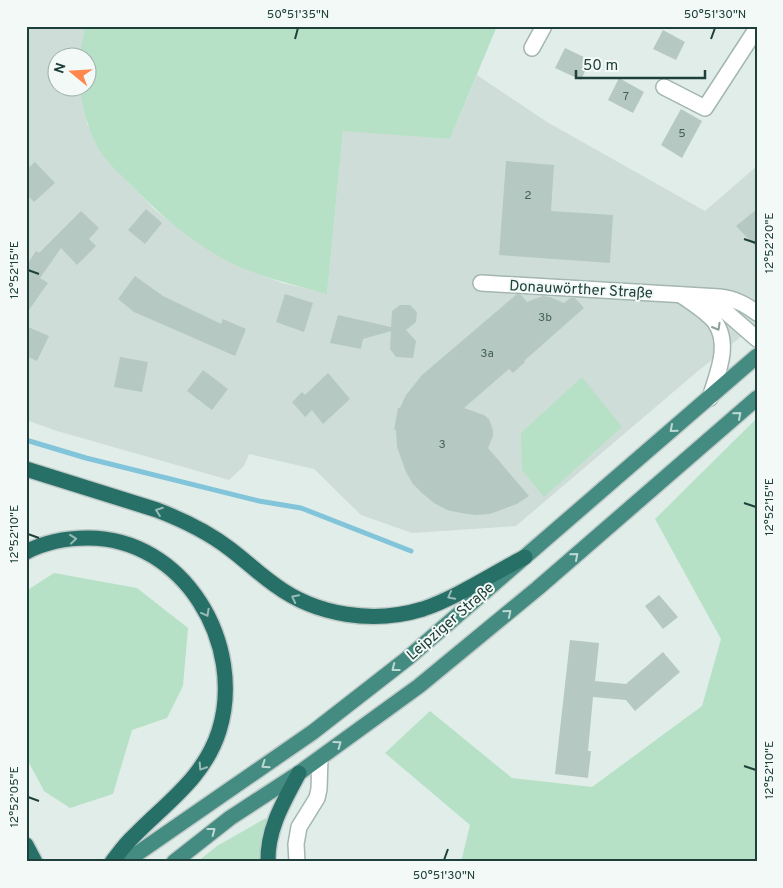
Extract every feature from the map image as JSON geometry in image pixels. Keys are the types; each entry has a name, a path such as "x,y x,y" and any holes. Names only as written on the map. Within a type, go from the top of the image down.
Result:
{"highway":[{"name":"Leipziger Straße","path":"124,862 313,732 408,658 757,356"},
{"name":"Leipziger Straße","path":"174,862 230,818 299,773 420,686 475,642 757,398"},
{"path":"26,469 157,510 176,518 224,545 275,586 291,596 326,610 345,615 385,616 405,614 424,608 443,601 525,557"},
{"path":"26,552 46,544 78,538 112,540 144,551 173,571 186,583 206,612 220,644 226,679 225,697 219,731 213,747 195,777 132,837 112,862"},
{"path":"268,862 270,837 274,824 299,773"},
{"path":"26,845 35,862"}],"street":[{"path":"532,48 544,26"},
{"path":"664,87 705,108 757,28"},
{"name":"Donauwörther Straße","path":"481,283 732,298 757,313"},
{"path":"681,295 714,321 720,332 723,351 710,398"},
{"name":"Donauwörther Straße","path":"681,295 726,312 757,339"},
{"name":"Donauwörther Straße","path":"741,302 757,301"},
{"path":"297,862 296,844 299,827 320,790 320,758"}],"shaded area":[{"path":"26,26 85,26 81,48 48,48 48,98 82,98 87,124 105,158 155,210 195,241 239,266 282,283 327,293 343,130 450,139 477,75 547,122 705,211 757,166 757,324 698,371 516,526 412,533 361,515 314,469 249,454 244,466 229,480 57,431 26,420"}],"green space":[{"path":"85,26 497,26 450,139 343,131 327,294 251,271 224,259 194,241 141,195 105,158 91,134 81,98 98,98 98,48 81,48"},
{"path":"582,377 622,427 544,497 522,470 521,433"},
{"path":"757,418 757,862 461,862 470,825 385,753 430,711 512,778 592,787 702,706 721,639 655,519"},
{"path":"54,573 137,588 188,628 183,686 167,718 132,730 113,794 70,808 44,791 26,757 26,669 28,667 26,656 26,591"},
{"path":"266,818 267,821 262,837 261,862 197,862 217,846"}],"building":[{"path":"663,30 685,42 676,60 653,49"},
{"path":"565,48 590,60 581,80 555,68"},
{"path":"619,78 644,92 633,113 608,100"},
{"path":"681,109 702,121 682,158 661,145"},
{"path":"506,161 554,165 551,211 613,215 610,263 499,255"},
{"path":"35,162 55,183 34,202 26,194 26,170"},
{"path":"146,209 162,223 145,244 128,230"},
{"path":"757,209 757,248 736,226"},
{"path":"81,211 99,228 89,239 96,246 77,265 61,248 40,278 48,283 26,314 26,266 36,251 39,253"},
{"path":"135,276 163,296 221,324 223,319 246,329 235,356 134,312 118,299"},
{"path":"285,294 313,303 304,332 276,322"},
{"path":"517,294 521,295 527,302 543,296 564,303 570,298 575,298 584,308 513,373 509,369 464,408 484,415 489,419 493,436 488,448 529,496 517,504 490,514 476,515 447,510 423,494 413,484 406,472 397,447 396,430 394,430 398,408 400,408 406,395 422,375"},
{"path":"400,305 410,305 417,312 416,322 406,330 416,341 413,358 396,357 390,349 391,331 363,339 361,349 330,343 338,315 391,327 392,311"},
{"path":"26,326 49,336 37,361 26,356"},
{"path":"120,357 148,362 142,392 114,387"},
{"path":"203,370 228,389 212,410 187,391"},
{"path":"328,373 350,399 323,424 312,410 305,417 292,402 302,392 305,395"},
{"path":"659,595 678,617 663,629 645,606"},
{"path":"570,640 599,643 595,681 626,684 663,652 680,672 635,711 626,700 593,697 588,751 591,751 588,778 555,774"}],"waterway":[{"path":"26,440 86,458 259,501 301,508 411,551"}]}
